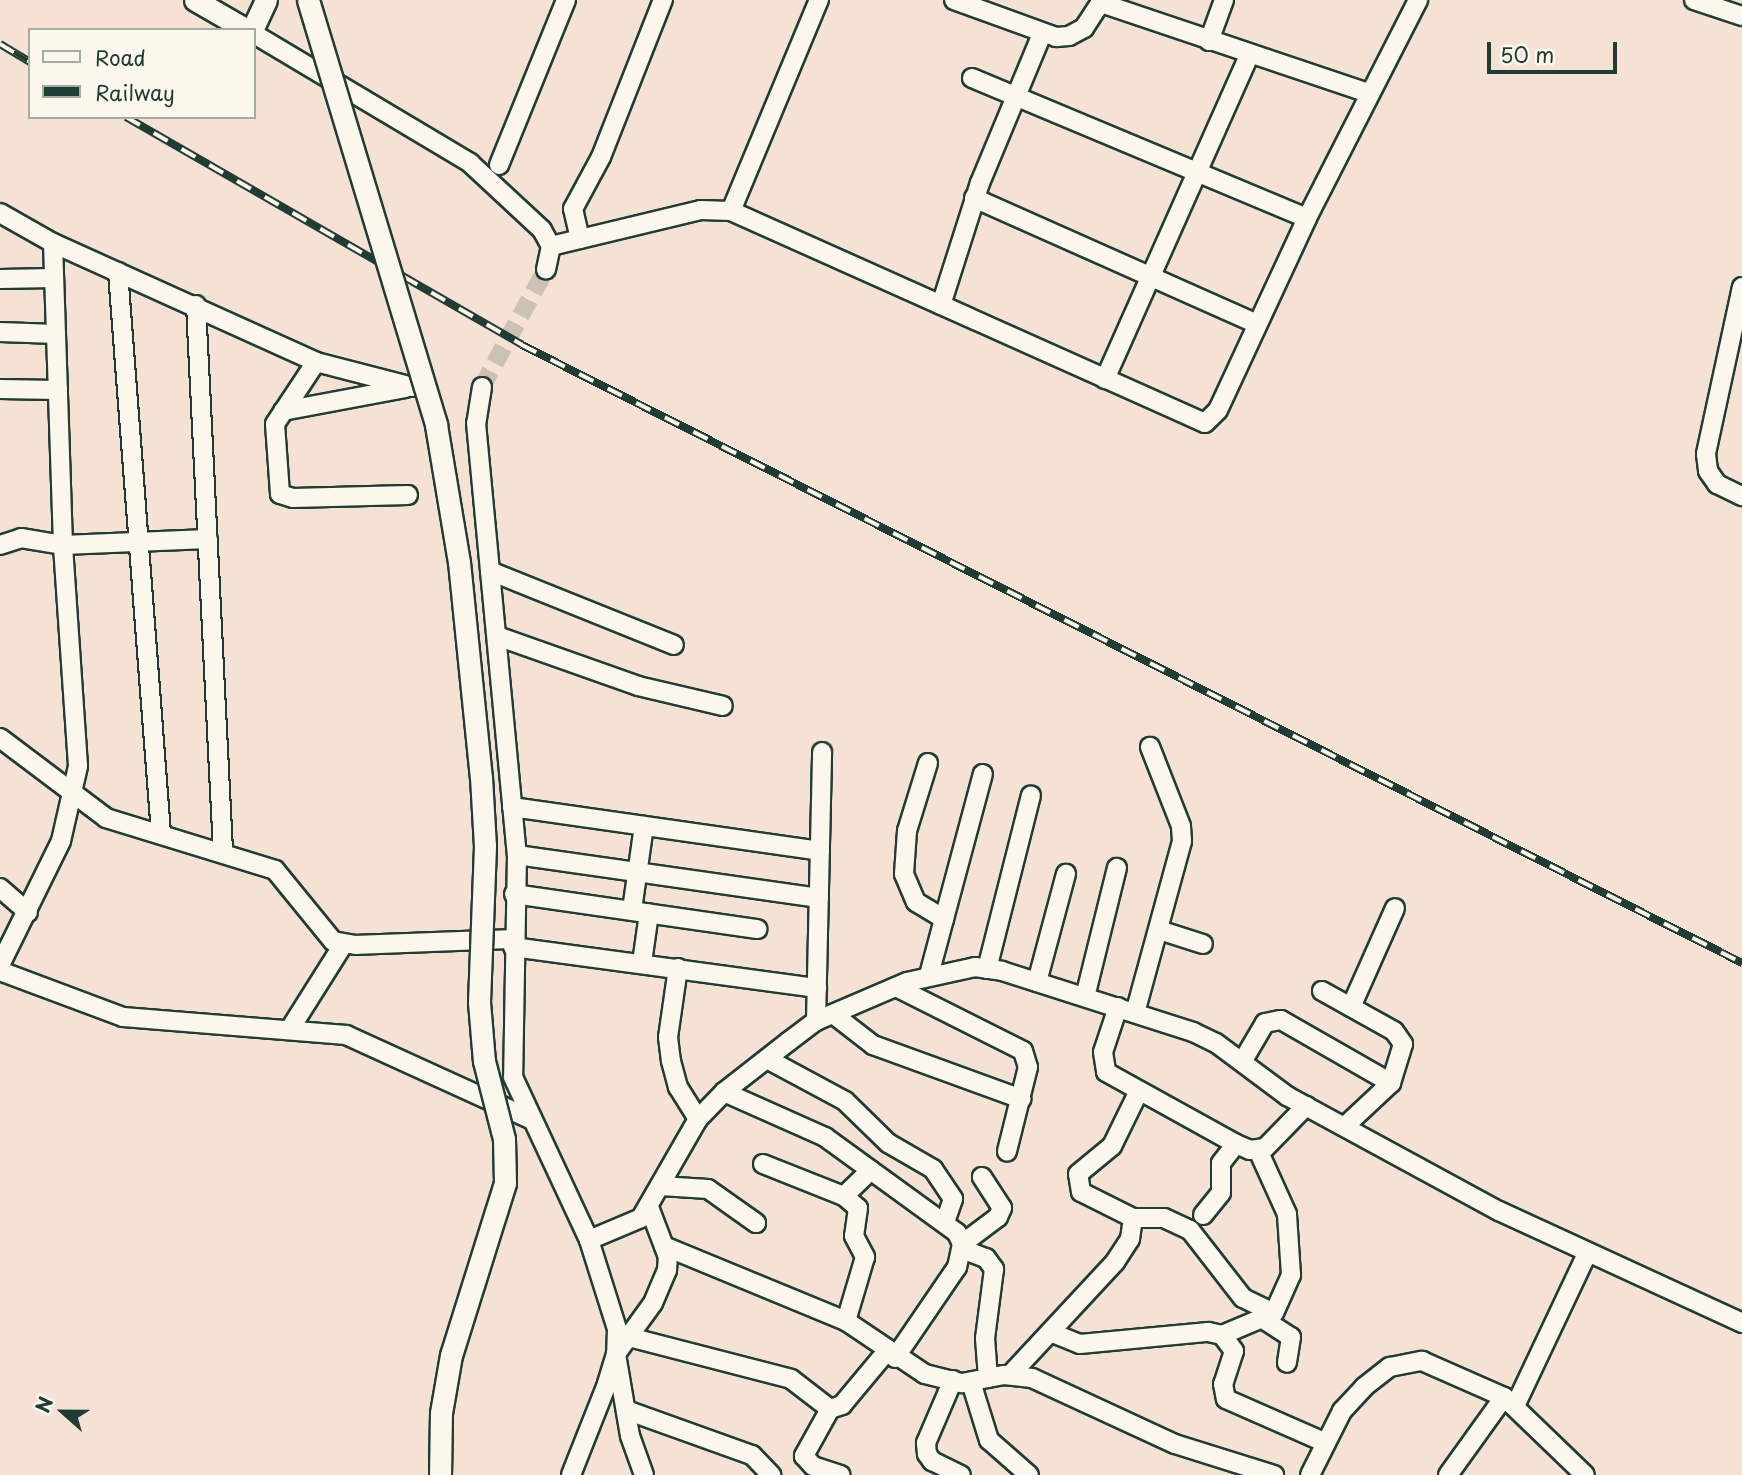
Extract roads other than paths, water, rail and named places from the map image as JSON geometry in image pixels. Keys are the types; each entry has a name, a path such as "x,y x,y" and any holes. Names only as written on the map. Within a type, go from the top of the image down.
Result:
{"main road":[{"path":"195,0 246,28"},
{"path":"252,28 266,0"},
{"path":"308,0 436,425 459,562 481,776 485,846 479,1002 484,1061 504,1139 505,1183 451,1355 441,1413 440,1475"}],"street":[{"path":"499,165 566,0"},
{"path":"580,239 573,209 601,157 663,0"},
{"path":"731,211 818,0"},
{"path":"1209,41 1224,0"},
{"path":"1694,0 1742,16"},
{"path":"958,1 1042,34 1069,36 1084,28 1101,1 1248,55 1368,93"},
{"path":"551,246 701,210 731,211 1205,423 1218,410 1307,218 1416,1"},
{"path":"256,34 470,163 530,216 551,246 546,269"},
{"path":"941,305 974,198 1042,34"},
{"path":"1105,379 1248,55"},
{"path":"972,78 1307,218"},
{"path":"974,198 1257,324"},
{"path":"0,213 53,243 196,305 316,362 413,387 283,411"},
{"path":"0,965 56,853 74,797 79,722 63,545 53,243"},
{"path":"118,272 136,543 161,834"},
{"path":"0,279 54,278"},
{"path":"1742,287 1706,454 1708,471 1717,484 1742,496"},
{"path":"196,305 223,852"},
{"path":"0,332 57,334"},
{"path":"316,362 283,411 273,437 276,485 285,497 408,495"},
{"path":"482,387 476,423 517,855 513,943 513,1077 530,1119 589,1240 614,1306 617,1354 626,1410 644,1475"},
{"path":"0,389 58,390"},
{"path":"0,545 21,538 63,545 208,539"},
{"path":"489,571 674,645"},
{"path":"497,636 661,693 723,706"},
{"path":"0,738 74,797 106,818 223,852 281,875 323,933 344,945 513,943 817,988"},
{"path":"1150,747 1181,826 1182,841 1159,930 1103,1062 1114,1079 1236,1144 1258,1150 1265,1148 1306,1106"},
{"path":"822,752 817,988 825,1018 873,1045 1021,1099"},
{"path":"928,762 907,831 904,874 916,902 944,919"},
{"path":"929,975 983,774"},
{"path":"987,969 1031,795"},
{"path":"512,807 820,851"},
{"path":"642,962 638,871 644,826"},
{"path":"517,855 819,898"},
{"path":"1085,997 1117,868"},
{"path":"1037,982 1066,874"},
{"path":"0,888 28,912"},
{"path":"514,894 757,929"},
{"path":"1351,1007 1395,908"},
{"path":"1159,930 1203,944"},
{"path":"290,1029 344,945"},
{"path":"678,968 668,1037 671,1061 677,1087 698,1119"},
{"path":"589,1240 632,1224 649,1207 698,1119 724,1092 825,1018 896,986 929,975 987,969 1037,982 1193,1032 1306,1106 1587,1254 1742,1323"},
{"path":"0,971 123,1017 346,1035 370,1043 530,1119"},
{"path":"896,986 1023,1051 1028,1067 1007,1151"},
{"path":"1322,991 1394,1031 1403,1044 1391,1083 1344,1126"},
{"path":"1242,1062 1265,1023 1281,1020 1391,1083"},
{"path":"767,1059 845,1101 888,1143 933,1170 953,1199 945,1222"},
{"path":"1011,1374 1123,1252 1135,1226 1133,1218 1125,1211 1087,1197 1078,1183 1085,1164 1119,1135 1139,1091"},
{"path":"724,1092 811,1129 945,1222 962,1247 986,1258 994,1269 985,1338 971,1380 926,1443 927,1454 932,1461 961,1475"},
{"path":"1203,1215 1221,1193 1221,1163 1236,1144"},
{"path":"1050,1332 1080,1344 1208,1332 1222,1335 1268,1316 1291,1275 1292,1234 1281,1197 1258,1150"},
{"path":"763,1164 844,1196 858,1208 855,1236 865,1257 846,1321"},
{"path":"844,1196 871,1170"},
{"path":"841,1475 813,1466 804,1456 830,1409 842,1405 891,1354 957,1267 962,1247 1002,1208 982,1177"},
{"path":"660,1186 708,1189 756,1223"},
{"path":"571,1475 617,1354 661,1287 668,1257 649,1207"},
{"path":"1133,1218 1164,1218 1190,1230 1243,1298 1291,1336 1287,1363"},
{"path":"664,1245 846,1321 891,1354 925,1374 971,1380 1011,1374 1032,1378 1175,1444 1274,1475"},
{"path":"1448,1475 1509,1401 1587,1254"},
{"path":"1222,1335 1234,1351 1223,1384 1226,1398 1324,1442"},
{"path":"629,1337 791,1379 830,1409"},
{"path":"1315,1473 1324,1442 1342,1411 1390,1367 1422,1361 1509,1401 1585,1475"},
{"path":"971,1380 989,1440 1029,1475"},
{"path":"626,1410 752,1455 771,1475"}],"tunnel":[{"path":"482,387 546,269"}],"railway":[{"path":"0,44 28,61"},
{"path":"129,119 522,345 1742,963"}]}
